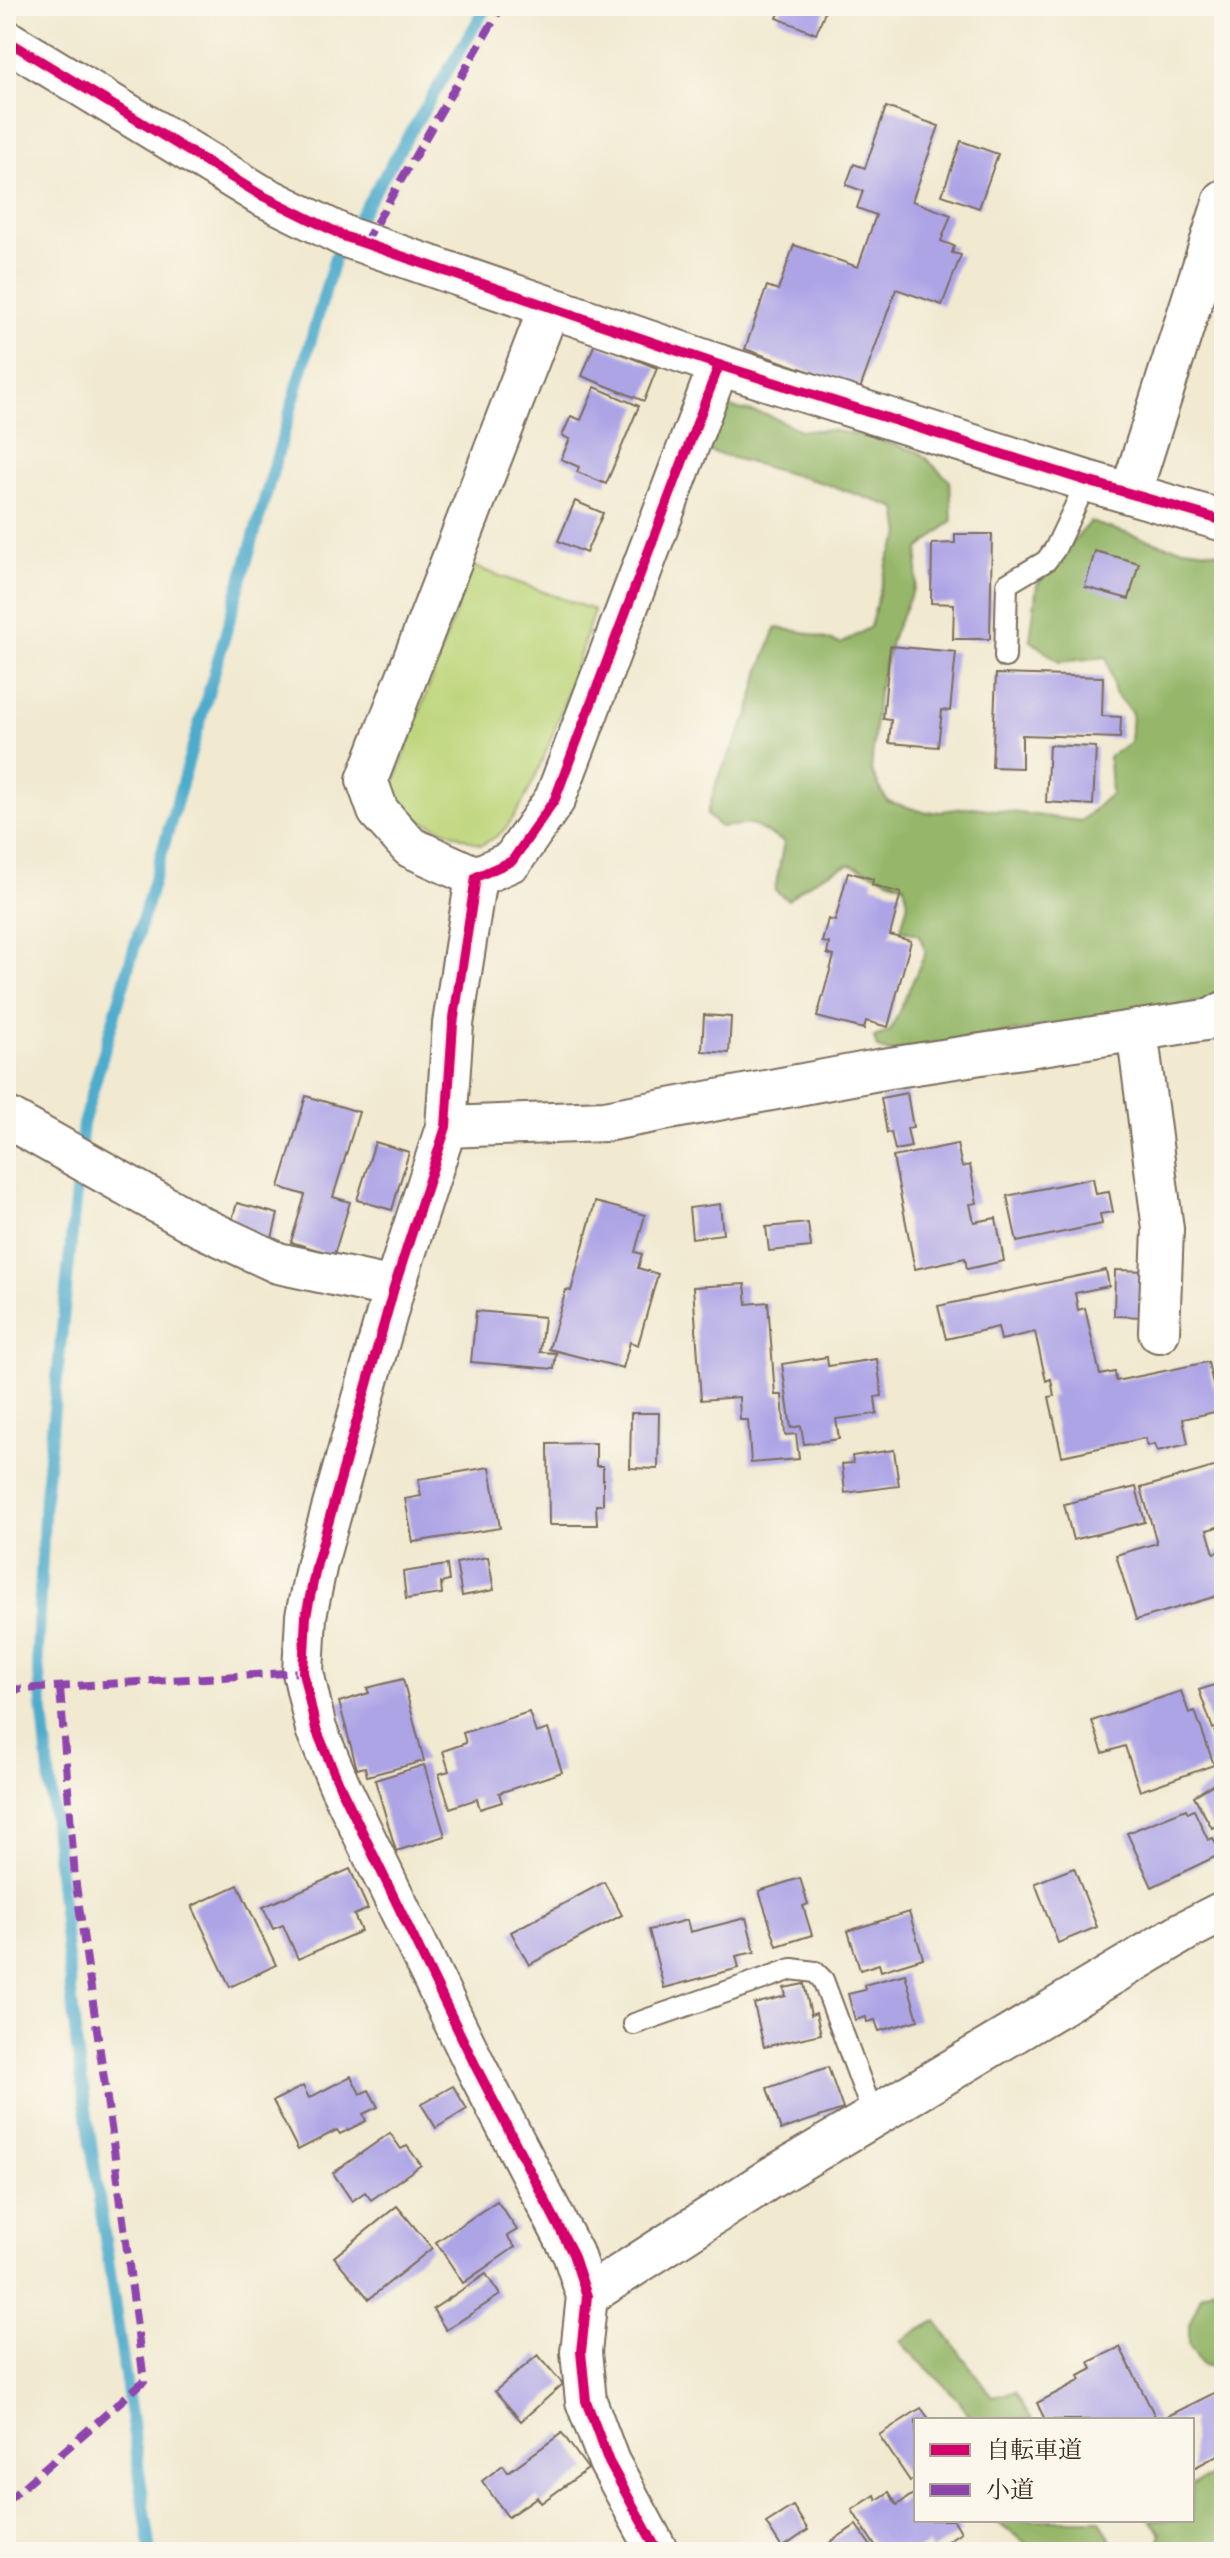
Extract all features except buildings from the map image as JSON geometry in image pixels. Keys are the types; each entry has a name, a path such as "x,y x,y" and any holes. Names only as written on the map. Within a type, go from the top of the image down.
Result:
{"street":[{"path":"6,40 259,194 333,231 719,365 1224,521"},
{"path":"1131,492 1224,200"},
{"path":"549,308 367,780 378,811 410,847 476,877 512,861 555,799 719,365"},
{"path":"476,877 453,1024 446,1127 394,1288 317,1563 306,1616 303,1672 316,1729 340,1786 477,2069 573,2254 587,2296 581,2352 586,2401 609,2462 658,2552"},
{"path":"446,1127 605,1121 883,1069 1212,1019 1224,1012"},
{"path":"1137,1030 1163,1229 1159,1332"},
{"path":"6,1117 201,1227 278,1263 394,1288"},
{"path":"587,2296 769,2179 1185,1931 1224,1911"}],"lane":[{"path":"1005,657 1007,584 1046,561 1055,549 1087,481"},
{"path":"634,2024 792,1969 815,1972 823,1980 874,2117"}],"green space":[{"path":"728,407 768,415 800,430 829,430 865,436 919,452 950,481 952,521 919,549 916,584 893,634 878,692 871,771 887,801 927,813 972,807 1081,821 1111,794 1109,757 1130,742 1132,713 1115,693 1107,657 1059,662 1030,640 1037,585 1090,522 1168,546 1224,553 1224,998 890,1052 877,1048 874,1037 890,1031 926,952 919,935 901,929 908,902 904,885 850,864 817,879 788,900 775,890 784,842 751,824 720,827 707,815 717,780 749,714 760,670 776,628 804,632 841,644 870,627 889,557 901,535 897,508 823,483 704,450 704,432"},
{"path":"472,566 594,610 541,765 512,820 497,836 481,845 394,809 389,798"},
{"path":"1224,2281 1224,2369 1202,2365 1189,2345 1189,2325 1201,2295"},
{"path":"936,2321 993,2397 1015,2392 1031,2418 970,2418 949,2390 900,2341"},
{"path":"1224,2469 1224,2552 1155,2552 1161,2533 1152,2522 1194,2522 1194,2483"},
{"path":"997,2522 1101,2522 1115,2547 1130,2552 1031,2552 1027,2544"}],"waterway":[{"path":"151,2552 76,2041 37,1654 45,1497 83,1124 335,257 487,6"}],"marked path":[{"path":"364,244 502,6"},
{"path":"6,1690 303,1672"},
{"path":"6,2502 144,2381 75,1878 60,1688"}],"cycle path":[{"path":"6,40 259,194 346,237 719,365 1224,521"},
{"path":"658,2552 609,2462 586,2401 581,2352 587,2296 573,2254 477,2069 340,1786 316,1729 303,1672 306,1616 317,1563 394,1288 446,1127 453,1024 476,877 512,861 555,799 719,365"}]}
